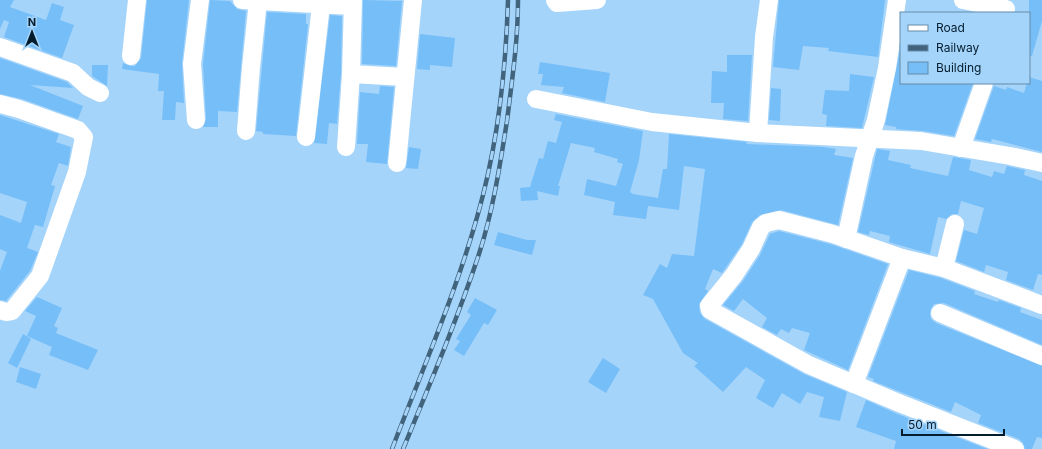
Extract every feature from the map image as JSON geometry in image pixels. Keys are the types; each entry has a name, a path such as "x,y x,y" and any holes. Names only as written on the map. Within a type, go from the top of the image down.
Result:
{"street":[{"path":"131,56 137,0"},
{"path":"196,120 192,64 200,0"},
{"path":"246,131 251,67 250,0 321,5 352,3 351,74 346,146"},
{"path":"397,163 413,0"},
{"path":"555,0 557,3 597,0"},
{"path":"758,133 764,37 769,0"},
{"path":"846,239 864,156 894,68 897,0"},
{"path":"963,0 1006,7"},
{"path":"306,137 321,5"},
{"path":"0,47 73,73 88,87 100,93"},
{"path":"351,74 405,77"},
{"path":"960,148 984,84"},
{"path":"536,99 652,122 758,133 870,140 921,141 1042,163"},
{"path":"0,104 78,130 84,137 77,172 40,276 12,311 6,312 0,310"},
{"path":"1015,449 810,365 771,345 709,308 734,275 751,249 761,227 766,223 779,220 846,239 902,258 944,268 1042,305"},
{"path":"944,268 955,224"},
{"path":"854,384 902,258"},
{"path":"940,313 1042,356"}],"building":[{"path":"0,0 14,0 10,7 46,20 52,3 64,7 60,20 74,25 62,58 4,37 9,22 4,20 0,29"},
{"path":"147,0 189,0 182,63 184,103 176,102 175,120 162,120 164,91 158,91 159,74 122,69 123,63 130,66 135,66 141,58"},
{"path":"210,0 230,1 237,9 246,11 237,112 218,111 218,127 203,127 206,119 203,64"},
{"path":"363,0 402,1 396,66 362,64"},
{"path":"779,0 885,0 878,57 828,51 829,48 803,46 799,70 773,67"},
{"path":"1029,0 1042,0 1042,21 1032,56 1030,55"},
{"path":"267,12 306,14 306,24 308,24 296,136 263,134 263,132 256,131"},
{"path":"330,15 342,16 341,74 337,124 329,123 327,144 314,143"},
{"path":"420,34 455,38 452,67 430,65 430,70 417,69"},
{"path":"900,50 900,84 973,84 954,136 923,131 896,129 896,127 885,125"},
{"path":"727,55 752,55 748,121 723,119 724,103 711,103 712,71 727,72"},
{"path":"0,58 67,82 73,88 30,85 83,106 78,119 22,99 0,94"},
{"path":"540,62 610,73 605,102 562,93 564,87 541,85 543,74 538,74"},
{"path":"92,65 108,65 107,86 92,76"},
{"path":"850,74 874,77 862,128 826,126 827,115 822,114 825,90 849,91"},
{"path":"1030,77 1042,81 1042,152 992,139 991,142 975,139 994,86 1006,90 1007,87 1024,93 1027,84 1030,84"},
{"path":"380,86 394,87 387,164 366,162 368,144 357,144 360,92 379,94"},
{"path":"771,88 781,89 780,121 769,120"},
{"path":"556,114 643,131 639,160 630,192 633,194 658,198 663,169 667,169 669,134 747,142 746,144 823,147 836,149 834,155 853,158 838,225 781,210 760,215 752,222 742,244 722,273 713,269 705,289 708,291 699,304 700,313 705,319 804,374 847,392 840,421 819,417 824,397 807,392 800,404 782,393 773,408 756,398 765,380 746,367 723,392 694,366 698,363 683,353 653,299 643,295 660,264 667,268 672,254 694,256 705,169 684,166 679,210 648,206 646,219 613,215 615,202 584,195 587,179 616,186 623,164 617,162 618,159 594,152 595,148 571,143 558,186 560,186 558,196 537,191 538,200 521,201 520,188 530,187 539,158 543,159 548,141 556,143 562,122 554,120"},
{"path":"0,115 59,134 56,142 71,147 68,166 59,163 51,185 55,186 43,227 35,225 27,248 38,252 30,271 6,301 0,300 0,271 7,252 0,249 0,215 21,223 27,202 0,193"},
{"path":"409,147 421,149 418,169 406,168"},
{"path":"877,149 890,151 888,160 911,165 910,168 948,176 953,157 971,160 969,170 992,177 994,171 1004,174 1007,166 1025,170 1024,175 1042,181 1042,275 1038,274 1033,290 1006,280 1008,272 986,265 984,272 956,261 964,230 977,234 984,208 961,201 958,214 952,214 946,219 938,217 930,254 889,242 890,236 870,231 869,235 858,232"},
{"path":"779,231 830,244 888,264 848,370 804,350 810,333 792,328 789,333 781,329 777,335 762,327 767,318 743,299 734,311 723,305 743,281 760,255 770,234"},
{"path":"498,232 527,240 536,240 532,255 494,245"},
{"path":"909,270 941,278 975,291 974,294 998,302 999,300 1021,308 1020,312 1042,320 1042,345 944,303 934,304 930,314 931,319 936,323 1042,366 1042,438 1037,437 1032,449 1025,449 1023,443 1019,439 978,423 981,415 955,402 951,412 873,381 874,379 868,377"},
{"path":"37,297 62,308 54,326 58,328 56,333 98,350 88,370 49,355 52,347 27,336 36,316 25,311"},
{"path":"475,298 497,310 488,325 484,323 464,356 454,350 460,341 456,339 471,315 467,312"},
{"path":"23,334 31,339 17,368 8,363"},
{"path":"603,358 620,369 606,393 588,382"},
{"path":"20,367 41,374 36,389 16,382"},
{"path":"866,400 987,449 894,449 896,441 856,427"}],"railway":[{"path":"392,449 453,291 464,260 483,195 489,171 501,98 506,49 508,0"},
{"path":"403,449 462,303 484,238 496,188 507,121 516,45 518,0"}]}
